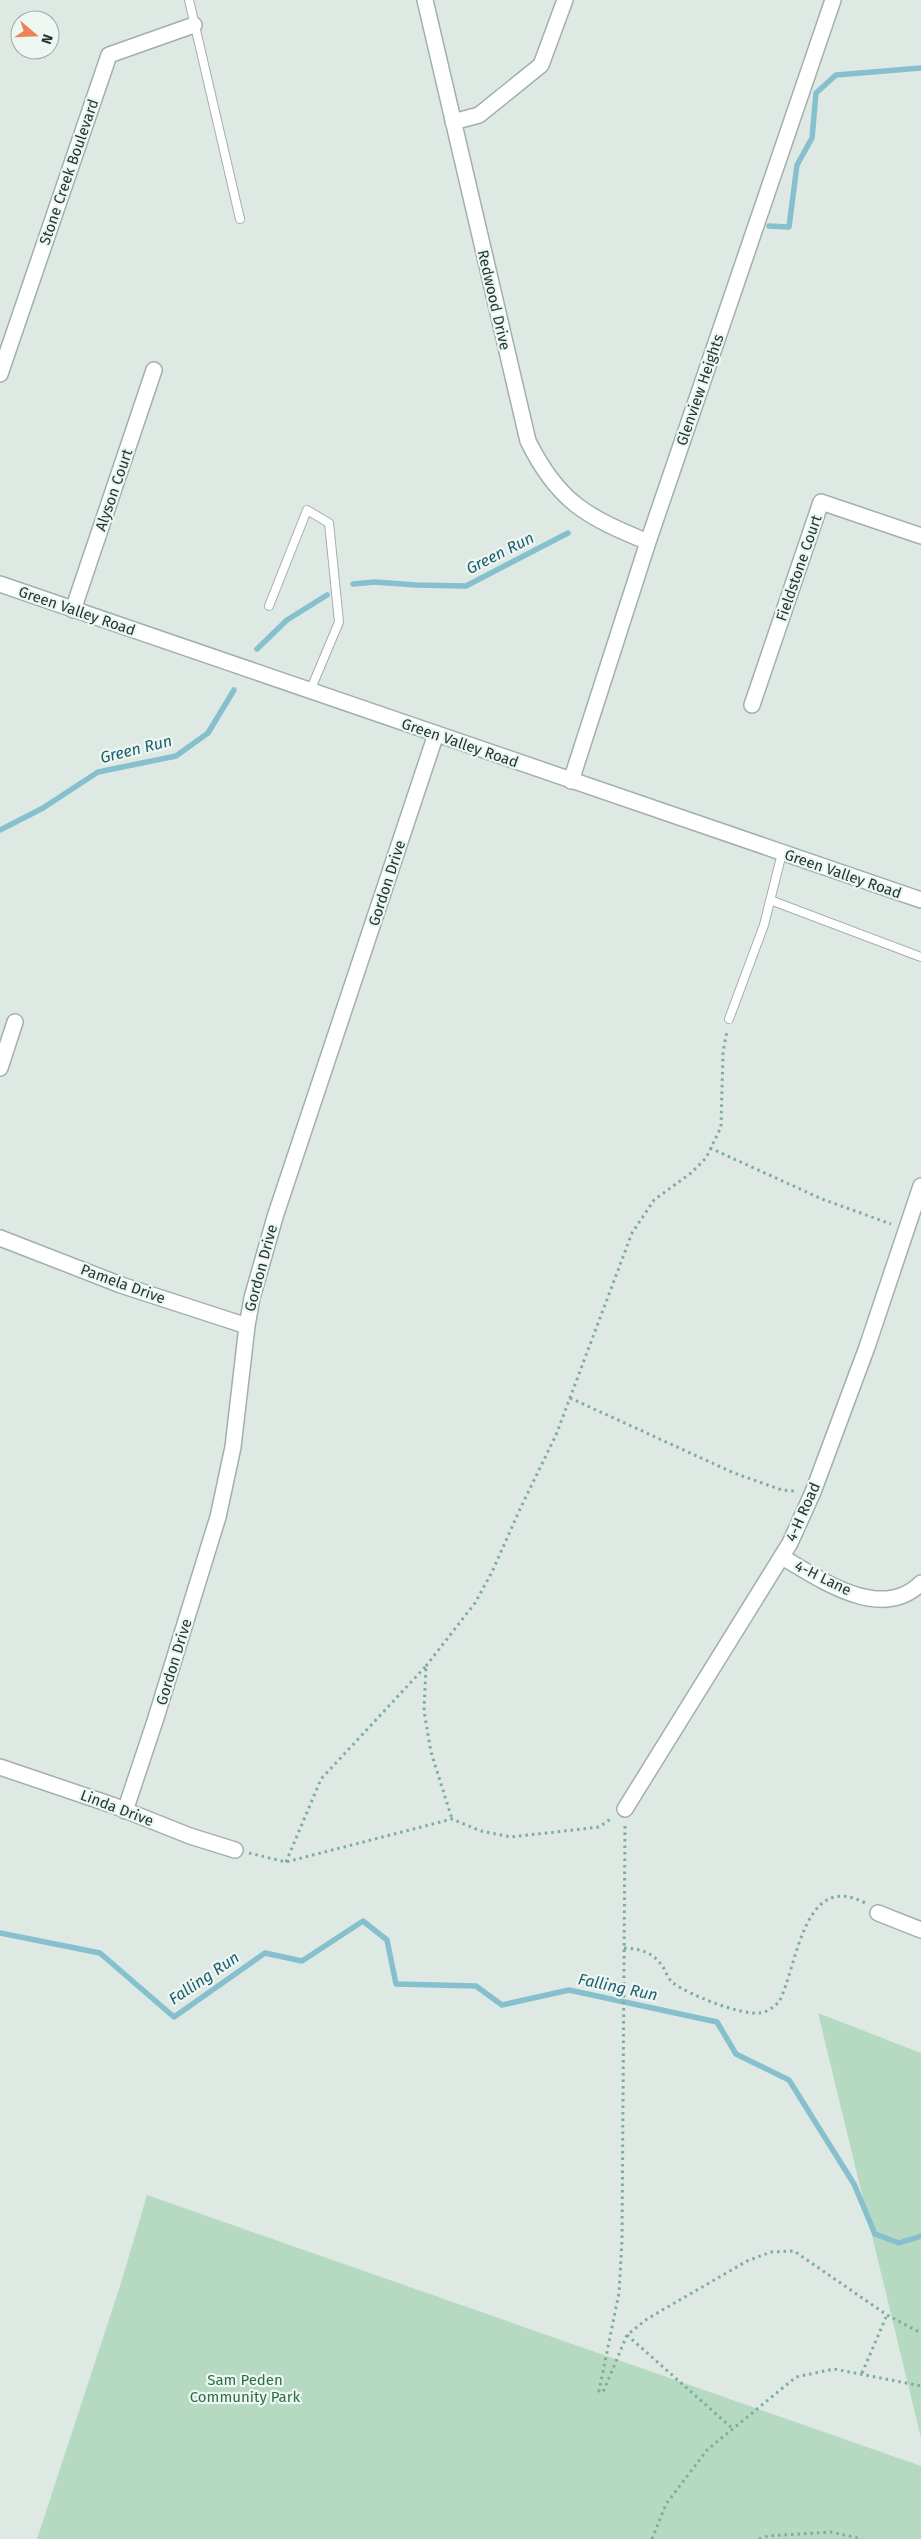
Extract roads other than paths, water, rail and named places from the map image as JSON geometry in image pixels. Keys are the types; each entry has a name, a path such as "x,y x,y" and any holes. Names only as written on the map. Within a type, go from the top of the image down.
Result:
{"street":[{"name":"Redwood Drive","path":"425,0 528,440 549,478 575,505 601,523 648,542"},
{"path":"453,122 479,115 541,64 564,0"},
{"name":"Glenview Heights","path":"571,781 648,542 833,0"},
{"name":"Stone Creek Boulevard","path":"0,374 109,55 194,25"},
{"name":"Alyson Court","path":"74,610 154,370"},
{"name":"Fieldstone Court","path":"752,705 821,502 921,536"},
{"name":"Green Valley Road","path":"0,584 921,900"},
{"name":"Gordon Drive","path":"125,1811 156,1721 218,1517 233,1447 252,1298 274,1217 436,734"},
{"path":"0,1068 15,1022"},
{"name":"4-H Road","path":"625,1809 782,1557 813,1492 916,1214 921,1186"},
{"name":"Pamela Drive","path":"0,1238 121,1285 247,1326"},
{"name":"4-H Lane","path":"782,1557 828,1584 859,1596 890,1598 904,1594 921,1583"},
{"name":"Linda Drive","path":"0,1767 190,1836 235,1850"},
{"path":"878,1913 921,1930"}],"lane":[{"path":"189,0 240,219"},
{"path":"269,606 307,510 329,523 339,622 310,691"},
{"path":"729,1019 764,924 782,853"},
{"path":"770,900 921,957"}],"waterway":[{"name":"Green Run","path":"769,226 789,227 797,165 812,138 816,93 836,75 921,68"},
{"name":"Green Run","path":"353,584 375,582 466,586 568,533"},
{"name":"Green Run","path":"257,649 287,620 327,595"},
{"name":"Green Run","path":"0,830 43,808 98,772 176,756 208,733 234,690"},
{"name":"Falling Run","path":"0,1933 100,1953 174,2017 265,1953 302,1961 363,1921 387,1940 396,1984 476,1986 502,2005 569,1990 717,2022 736,2054 789,2080 854,2184 875,2234 899,2243 921,2236"}],"park label":[{"name":"Sam Peden Community Park","path":"245,2388"}]}
